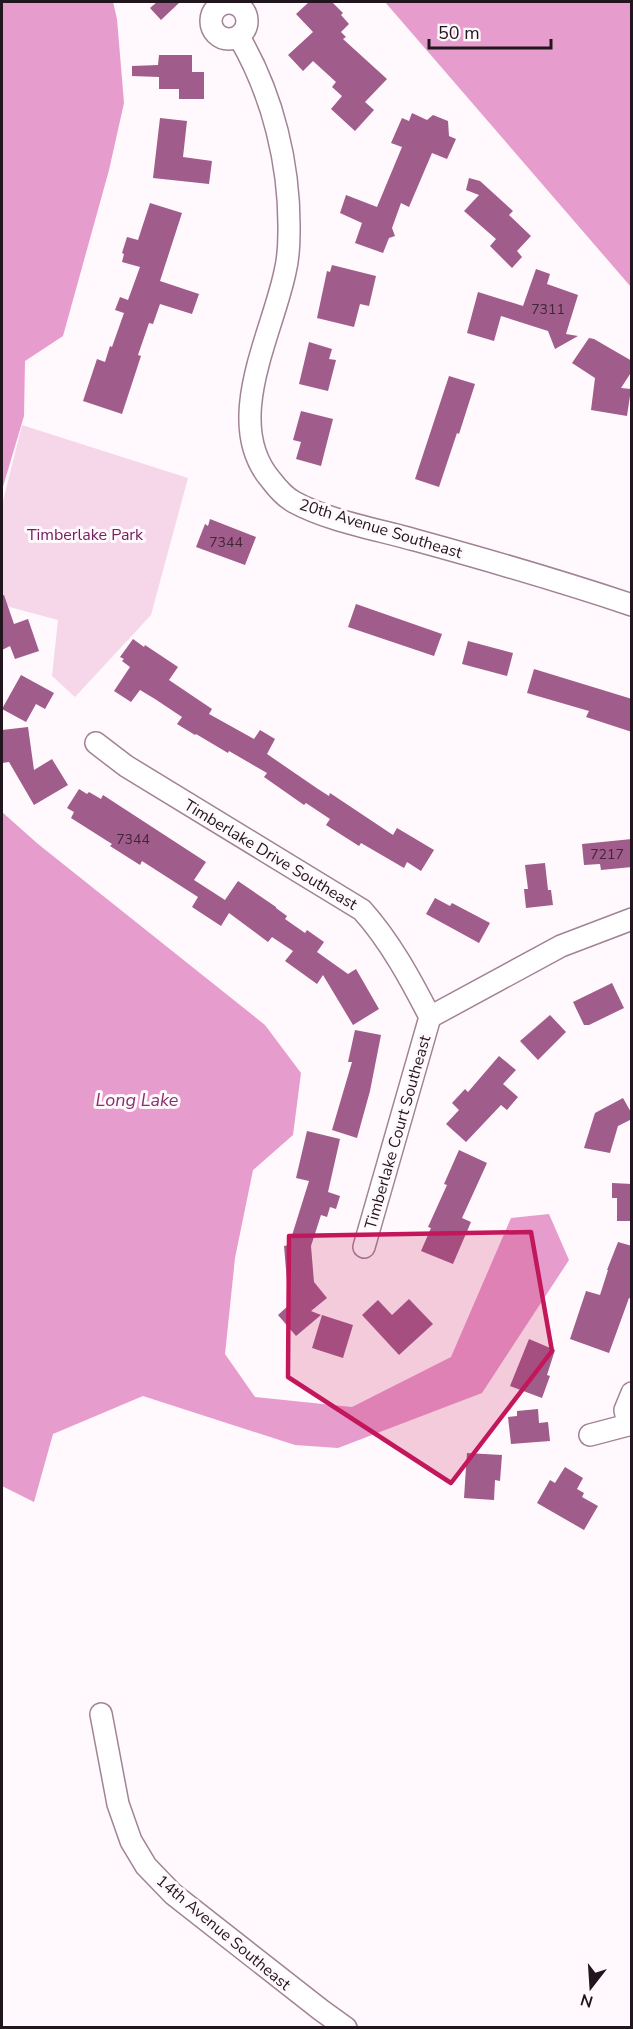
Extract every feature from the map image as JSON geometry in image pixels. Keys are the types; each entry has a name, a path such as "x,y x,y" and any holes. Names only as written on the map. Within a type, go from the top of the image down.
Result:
{"street":[{"name":"20th Avenue Southeast","path":"239,37 250,56 270,104 287,183 289,233 286,272 252,395 252,442 257,460 264,472 292,501 327,515 533,573 632,605"},
{"name":"Timberlake Drive Southeast","path":"96,743 126,766 362,910 376,926 430,1017"},
{"path":"430,1017 561,946 632,919"},
{"name":"Timberlake Court Southeast","path":"364,1247 430,1017"},
{"path":"590,1435 630,1427 625,1410 632,1393"},
{"name":"14th Avenue Southeast","path":"101,1714 118,1804 131,1841 146,1866 173,1894 346,2028"}],"highlighted area":[{"path":"531,1232 552,1351 451,1483 288,1377 289,1236"}],"green space":[{"name":"Timberlake Park","path":"22,425 188,478 151,615 75,697 52,676 58,620 2,605 2,505"}],"water":[{"path":"2,2 113,2 117,19 124,103 109,170 63,336 25,361 24,416 2,490"},
{"path":"385,2 631,2 631,287"},
{"name":"Long Lake","path":"2,812 38,844 265,1025 301,1073 293,1135 253,1170 235,1258 225,1354 255,1397 352,1407 451,1357 511,1218 549,1214 569,1260 482,1393 338,1448 295,1445 143,1396 53,1434 34,1502 2,1486"}],"building":[{"path":"157,2 180,2 161,20 150,8"},
{"path":"309,2 332,2 343,13 341,15 349,24 341,32 346,37 343,39 387,79 365,102 374,110 355,131 331,109 342,96 332,87 336,82 313,61 303,71 288,55 313,32 296,14"},
{"path":"159,55 192,55 192,72 204,72 204,99 179,99 179,89 159,89 159,77 132,76 132,66 158,65"},
{"path":"412,113 427,120 433,115 448,121 449,136 456,139 447,159 432,153 409,207 401,203 392,228 395,236 389,238 383,253 355,243 362,223 340,213 346,195 377,207 402,147 391,143 402,118 409,121"},
{"path":"160,118 187,121 183,157 212,161 209,184 153,178"},
{"path":"469,178 480,181 513,211 509,215 531,236 517,251 522,257 512,268 490,246 496,239 464,211 479,195 466,190"},
{"path":"150,203 182,213 160,281 199,294 192,314 160,304 153,324 149,323 122,414 83,401 97,359 105,362 110,346 112,347 124,313 115,310 120,297 128,300 140,267 122,262 124,254 122,253 127,237 138,240"},
{"path":"332,265 376,276 369,306 360,304 354,327 317,318 327,271 330,272"},
{"path":"536,269 550,274 547,284 578,295 566,334 578,336 555,349 548,331 501,316 494,341 467,333 478,292 523,306"},
{"path":"589,338 632,361 632,371 621,388 631,389 627,416 591,410 595,378 572,363"},
{"path":"309,342 332,349 329,359 336,360 328,391 299,384"},
{"path":"449,376 475,384 439,487 415,479"},
{"path":"301,411 333,419 321,466 296,459 301,442 293,440"},
{"path":"210,519 256,537 245,565 196,547 205,524 208,526"},
{"path":"2,595 4,595 14,624 28,619 39,651 15,659 10,646 2,650"},
{"path":"356,604 442,634 434,656 348,627"},
{"path":"133,639 178,667 169,680 212,709 209,714 254,739 260,730 275,739 267,754 318,789 329,796 330,793 393,835 397,828 434,850 421,871 407,862 404,868 361,843 359,846 326,825 330,819 306,803 304,805 264,777 267,773 177,724 182,717 140,690 131,702 114,691 130,667 120,657"},
{"path":"468,641 513,653 507,676 462,664"},
{"path":"534,669 632,699 632,732 586,717 589,711 527,693"},
{"path":"21,675 54,693 45,709 36,704 26,722 2,709"},
{"path":"28,727 34,770 52,759 68,785 34,805 9,762 2,763 2,730"},
{"path":"79,789 101,799 103,795 206,862 194,880 225,900 238,881 276,907 287,916 285,919 305,933 307,930 324,942 317,952 348,974 356,969 379,1009 353,1025 323,975 317,984 285,961 293,951 272,937 268,942 229,913 221,926 192,907 198,897 142,861 140,865 71,818 74,812 67,808"},
{"path":"632,839 632,867 601,870 600,864 584,865 582,844"},
{"path":"545,863 548,890 551,890 553,905 526,908 524,889 528,889 525,865"},
{"path":"435,898 450,906 452,903 490,923 479,943 426,914"},
{"path":"612,983 624,1008 589,1025 584,1025 573,1002"},
{"path":"550,1015 566,1032 538,1060 520,1041"},
{"path":"355,1030 381,1035 370,1091 357,1138 332,1130 352,1062 348,1062"},
{"path":"499,1056 516,1070 503,1084 518,1097 507,1110 501,1105 466,1142 446,1124 459,1110 452,1103 465,1089 468,1092"},
{"path":"623,1098 632,1114 632,1119 618,1126 610,1153 584,1148 595,1113"},
{"path":"307,1131 340,1139 328,1192 340,1196 336,1209 330,1207 327,1217 321,1215 311,1246 314,1282 327,1298 311,1311 321,1315 296,1336 278,1315 289,1305 284,1246 289,1245 309,1181 296,1178"},
{"path":"459,1150 487,1163 462,1218 471,1222 453,1264 421,1251 431,1228 428,1227 447,1185 444,1184"},
{"path":"612,1183 632,1184 632,1221 617,1221 617,1198 612,1198"},
{"path":"618,1242 632,1246 632,1299 629,1298 609,1353 570,1339 586,1291 600,1295"},
{"path":"409,1299 433,1324 399,1355 362,1315 378,1300 392,1315"},
{"path":"322,1315 353,1325 343,1358 312,1348"},
{"path":"529,1339 555,1350 547,1375 550,1376 542,1398 510,1386"},
{"path":"538,1409 539,1423 548,1422 550,1441 511,1444 508,1417 517,1416 517,1411"},
{"path":"467,1453 502,1455 500,1481 495,1480 494,1500 464,1498"},
{"path":"565,1467 583,1478 577,1489 584,1493 582,1497 598,1506 584,1530 537,1503 550,1480 555,1483"}]}
